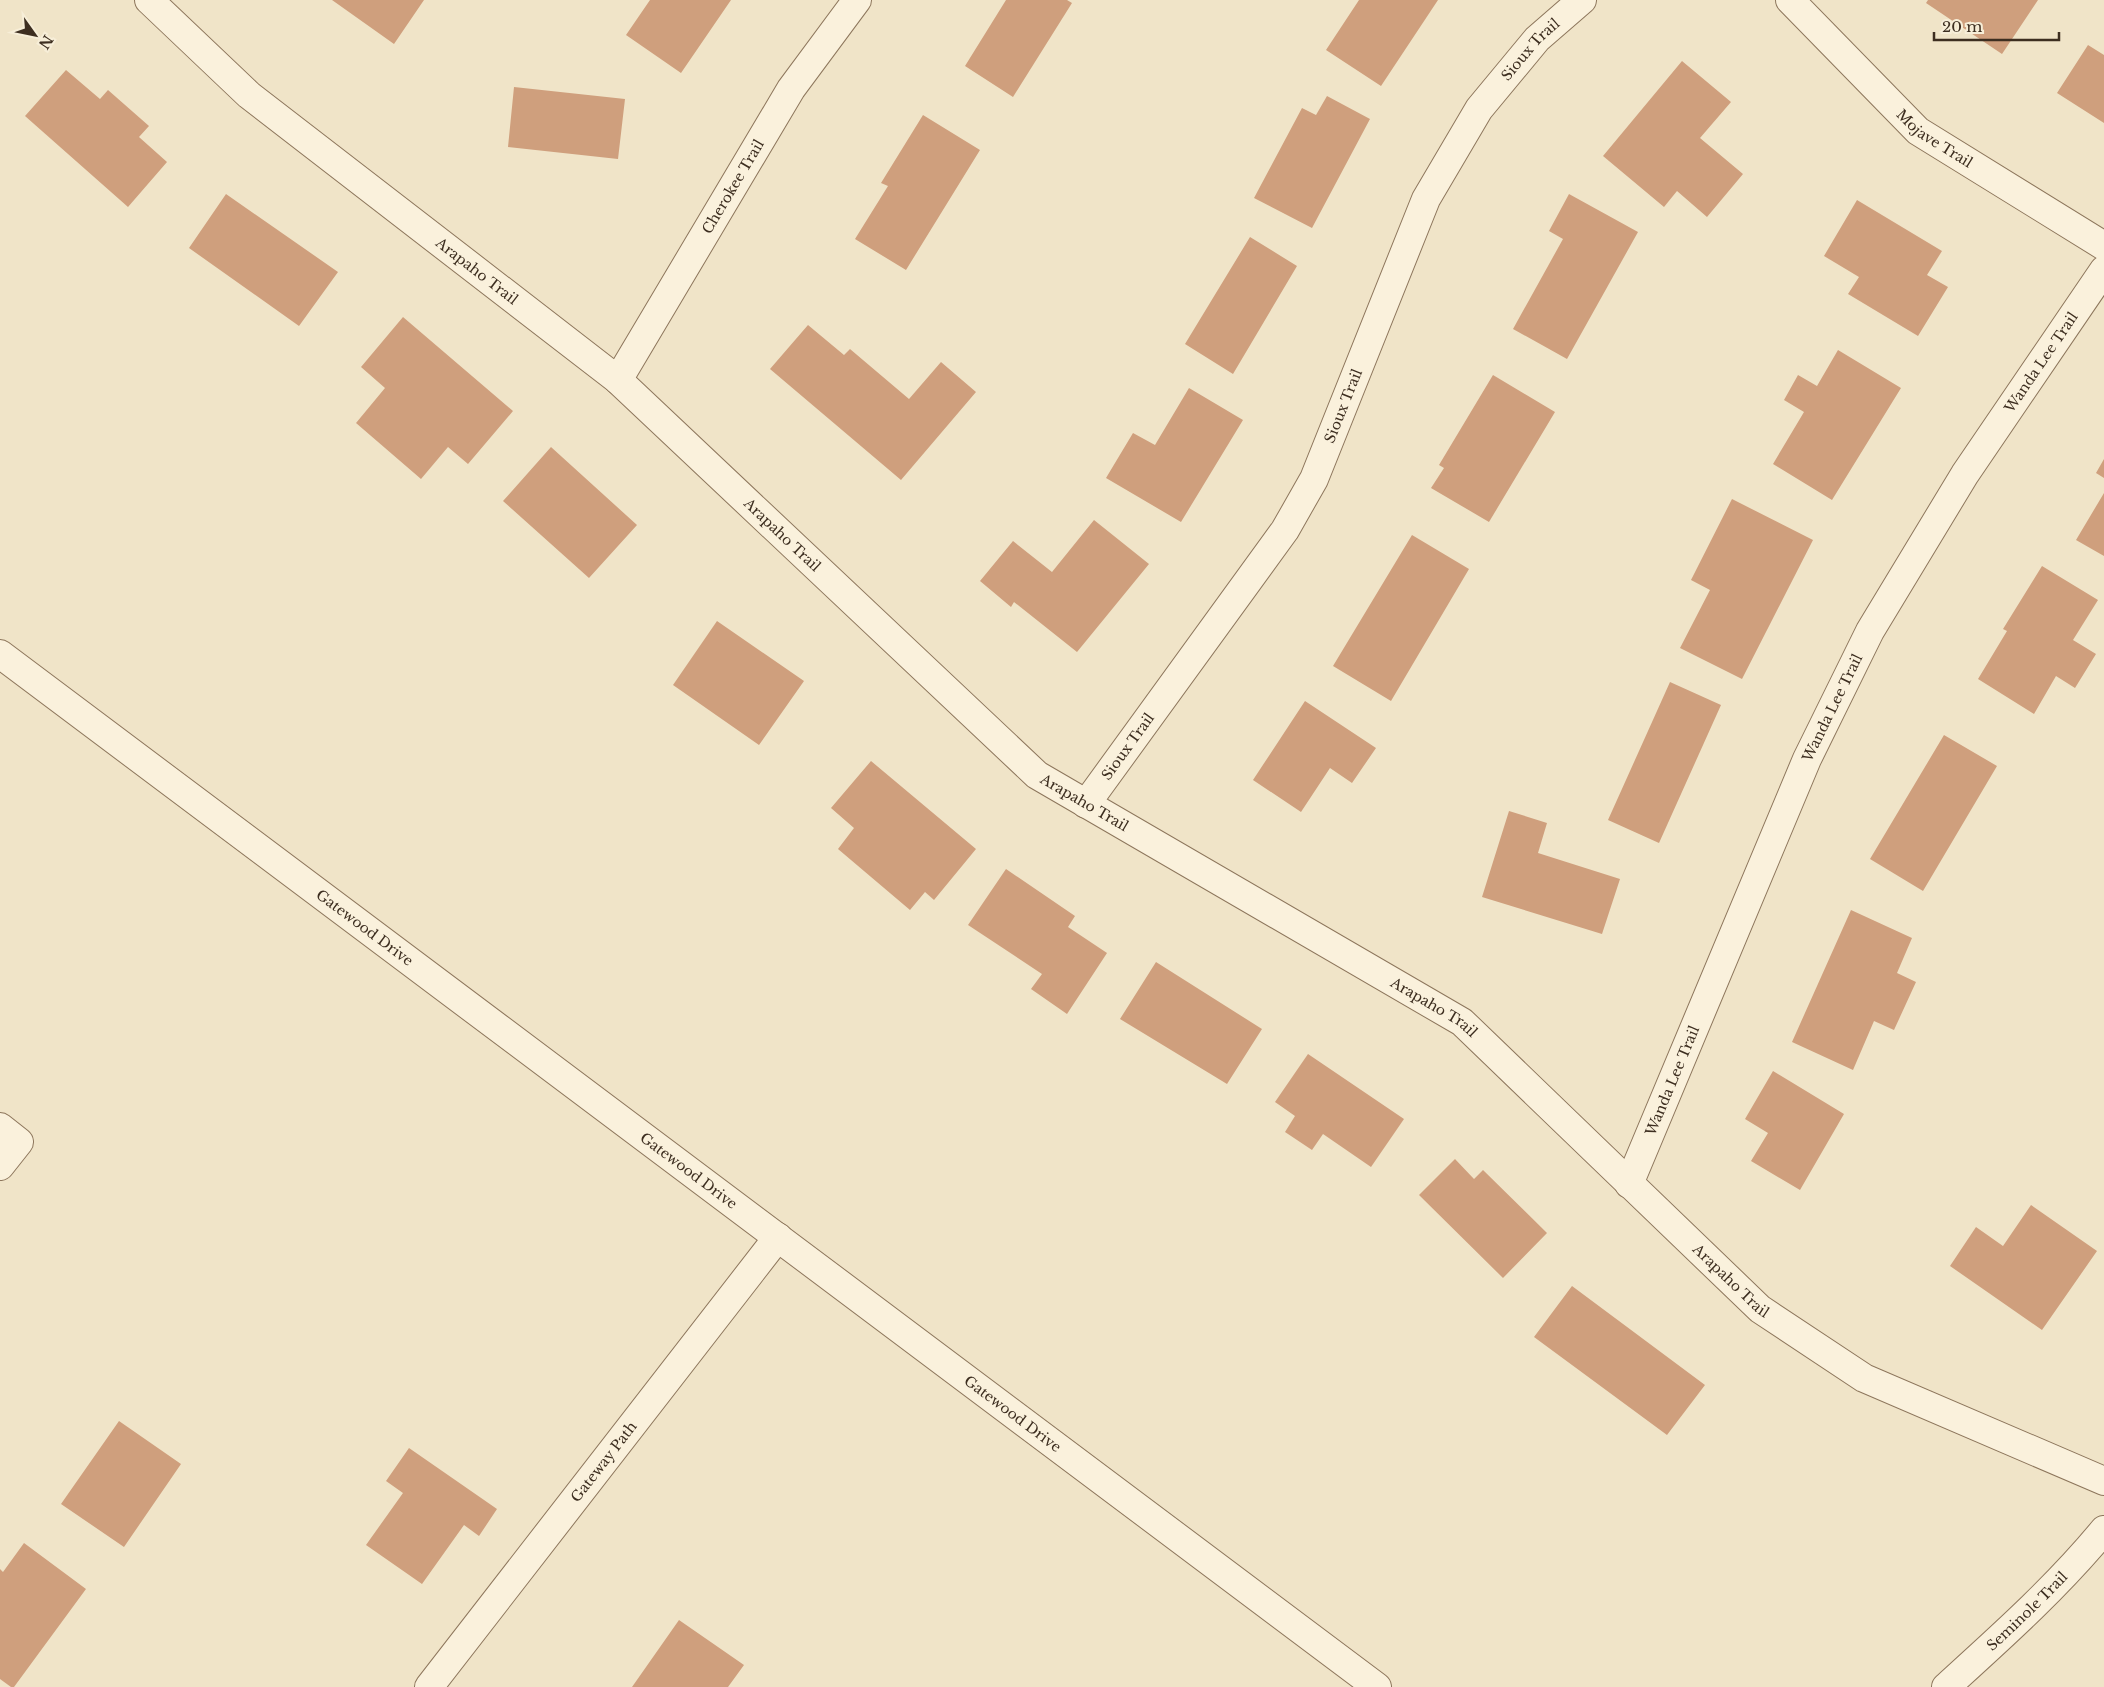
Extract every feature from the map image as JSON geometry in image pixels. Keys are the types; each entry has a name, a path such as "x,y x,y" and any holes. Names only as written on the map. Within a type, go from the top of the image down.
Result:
{"street":[{"name":"Arapaho Trail","path":"149,0 249,95 618,380 1037,776 1462,1022 1760,1309 1864,1378 2104,1481"},
{"name":"Cherokee Trail","path":"618,380 790,89 857,0"},
{"name":"Sioux Trail","path":"1086,804 1285,530 1314,479 1426,200 1479,109 1538,39 1582,0"},
{"name":"Mojave Trail","path":"1790,0 1918,131 2104,246"},
{"name":"Wanda Lee Trail","path":"1629,1184 1807,758 1870,631 1965,474 2104,270"},
{"name":"Gatewood Drive","path":"0,654 1377,1687"},
{"path":"0,1127 19,1142 0,1166"},
{"name":"Gateway Path","path":"430,1687 778,1237"},
{"name":"Seminole Trail","path":"1946,1687 2016,1623 2084,1555 2104,1530"}],"building":[{"path":"332,0 424,0 394,44"},
{"path":"650,0 731,0 681,73 626,35"},
{"path":"1006,0 1067,0 1072,3 1013,97 965,66"},
{"path":"1359,0 1438,0 1381,86 1326,50"},
{"path":"1928,0 2038,0 2002,54 1926,3"},
{"path":"2088,45 2104,55 2104,123 2057,93"},
{"path":"1682,61 1731,102 1700,138 1743,174 1707,217 1677,191 1664,207 1603,156"},
{"path":"66,70 100,99 108,90 149,126 139,137 167,162 128,207 25,116"},
{"path":"514,87 625,99 618,159 508,147"},
{"path":"1327,96 1370,119 1312,228 1254,198 1302,108 1316,115"},
{"path":"923,115 980,150 906,270 855,239 888,186 881,183"},
{"path":"226,194 338,272 299,326 189,248"},
{"path":"1569,194 1638,232 1567,359 1513,329 1563,239 1549,231"},
{"path":"1857,200 1942,251 1927,275 1948,287 1918,336 1848,294 1859,277 1824,256"},
{"path":"1250,237 1297,266 1233,374 1185,344"},
{"path":"403,317 513,411 468,464 448,447 421,479 356,423 385,388 361,367"},
{"path":"808,325 844,355 850,349 909,399 941,362 976,392 901,480 770,369"},
{"path":"1838,350 1901,388 1832,500 1773,464 1804,412 1784,400 1798,375 1817,386"},
{"path":"1493,375 1555,412 1489,522 1431,488 1444,468 1439,465"},
{"path":"1189,388 1243,420 1181,522 1106,478 1133,433 1155,445"},
{"path":"551,447 637,525 589,578 503,501"},
{"path":"2104,459 2104,478 2096,473"},
{"path":"2104,493 2104,556 2076,540"},
{"path":"1732,499 1813,540 1742,679 1680,648 1710,590 1691,580"},
{"path":"1094,520 1149,564 1077,652 1014,602 1011,607 980,581 1013,541 1052,572"},
{"path":"1412,535 1469,569 1391,701 1333,666"},
{"path":"2042,566 2098,600 2073,640 2096,654 2075,688 2056,676 2034,714 1978,679 2007,631 2003,629"},
{"path":"717,621 804,681 759,745 673,685"},
{"path":"1670,682 1721,705 1659,843 1608,820"},
{"path":"1305,701 1376,748 1352,783 1330,768 1301,812 1253,780"},
{"path":"1944,735 1997,766 1923,891 1870,859"},
{"path":"871,761 976,849 934,900 925,892 910,910 838,849 854,828 831,808"},
{"path":"1509,811 1547,823 1538,853 1620,879 1602,934 1482,897"},
{"path":"1006,869 1075,916 1068,927 1107,953 1067,1014 1031,989 1042,974 968,925"},
{"path":"1851,910 1912,938 1897,973 1916,982 1894,1030 1874,1021 1853,1070 1792,1042"},
{"path":"1156,962 1262,1029 1227,1084 1120,1019"},
{"path":"1308,1054 1404,1119 1371,1167 1323,1134 1312,1150 1285,1132 1295,1116 1275,1102"},
{"path":"1773,1071 1844,1114 1800,1190 1751,1161 1768,1133 1745,1119"},
{"path":"1455,1159 1474,1179 1483,1170 1547,1233 1503,1278 1419,1195"},
{"path":"2031,1205 2097,1251 2042,1330 1950,1266 1976,1227 2003,1246"},
{"path":"1572,1286 1705,1385 1667,1435 1534,1337"},
{"path":"119,1421 181,1464 124,1547 61,1504"},
{"path":"409,1448 497,1509 479,1536 464,1525 422,1584 366,1545 403,1493 386,1481"},
{"path":"24,1543 86,1589 14,1687 11,1687 0,1679 0,1569 3,1572"},
{"path":"679,1620 744,1665 728,1687 632,1687"}]}
